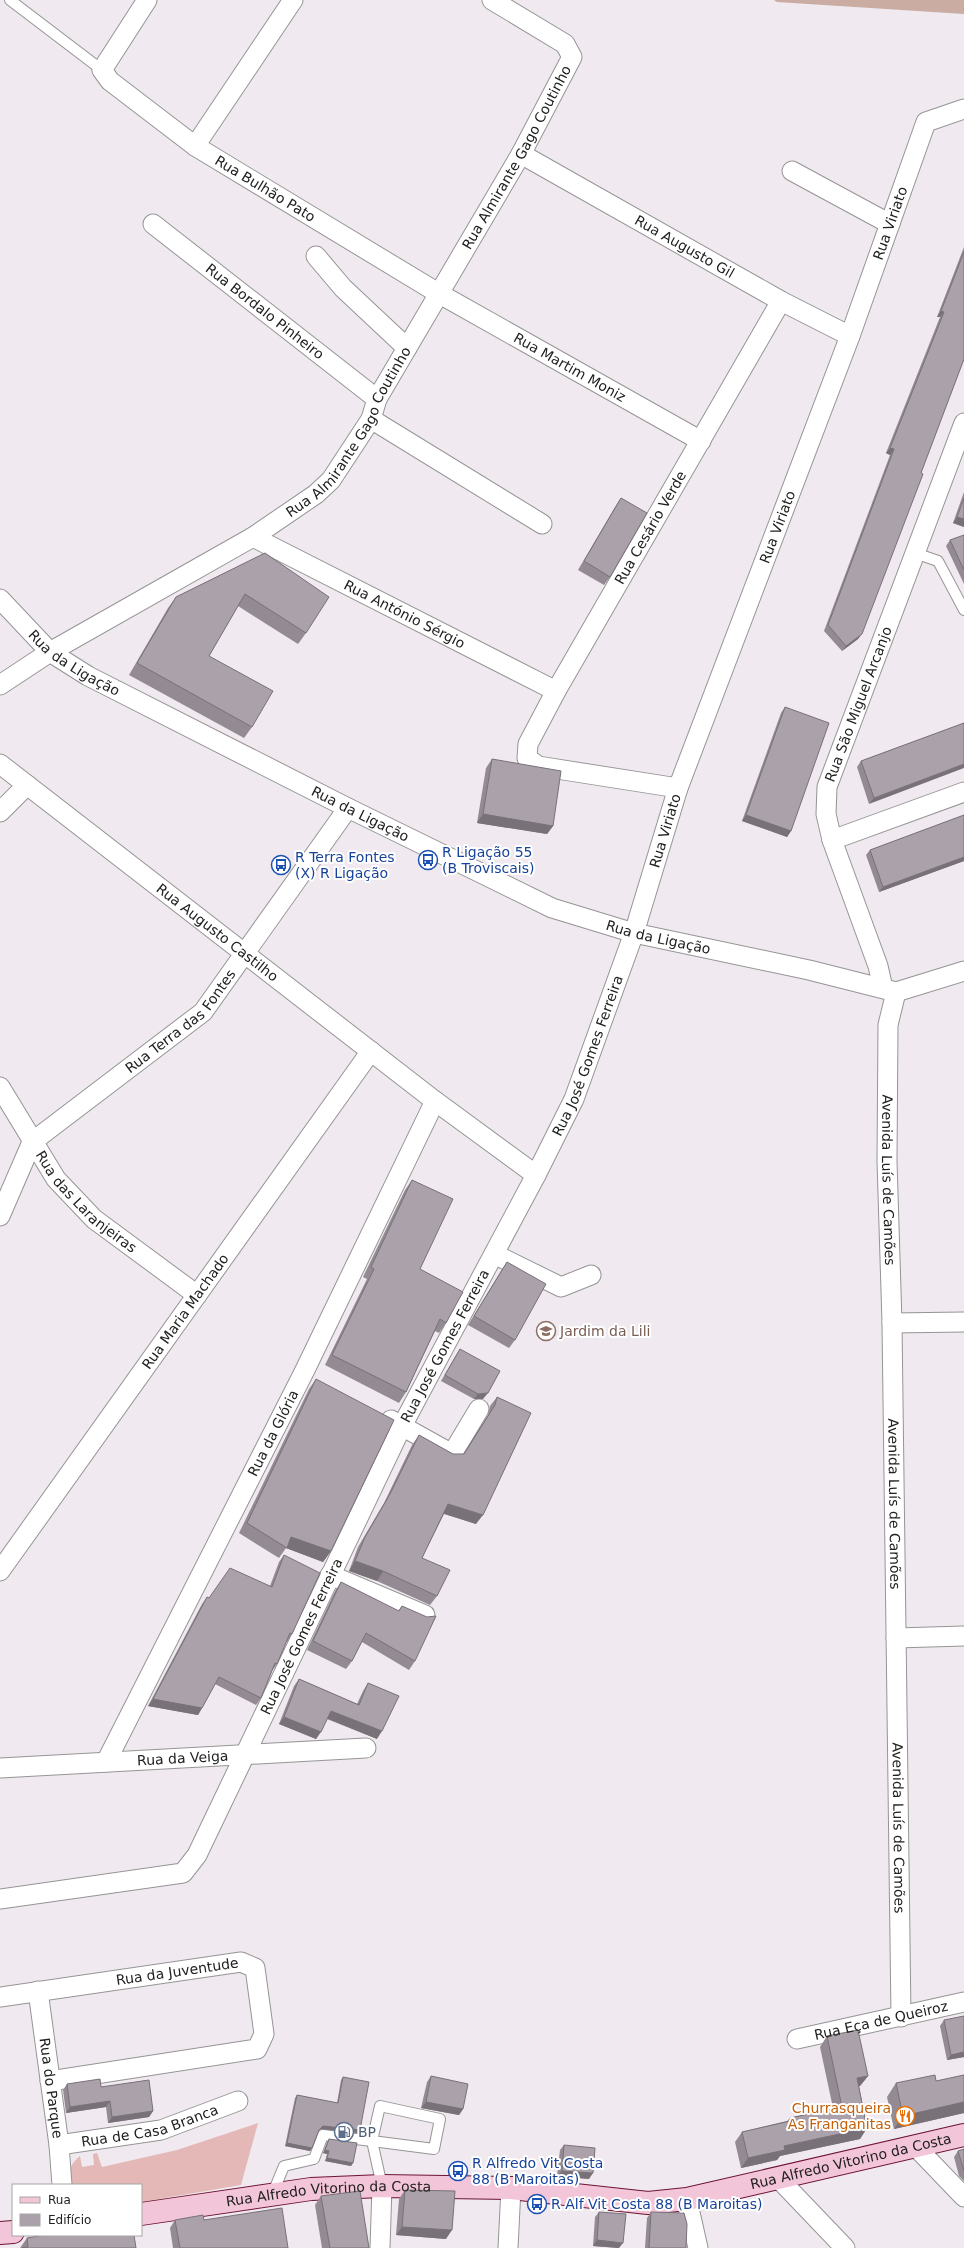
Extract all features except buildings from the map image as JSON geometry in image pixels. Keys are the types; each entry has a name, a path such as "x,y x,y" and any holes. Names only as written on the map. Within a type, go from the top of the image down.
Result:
{"street":[{"path":"102,70 147,0"},
{"path":"195,146 293,0"},
{"name":"Rua Almirante Gago Coutinho","path":"0,685 50,652 253,537 316,494 331,480 371,419 377,399 521,154 572,56 565,44 492,0"},
{"name":"Rua Bulhão Pato","path":"102,70 110,81 195,146 438,293"},
{"name":"Rua Viriato","path":"634,933 678,788 850,336 926,122 964,109"},
{"name":"Rua Augusto Gil","path":"521,154 781,301 850,336"},
{"path":"792,171 890,224"},
{"name":"Rua Bordalo Pinheiro","path":"153,224 377,399"},
{"path":"316,256 343,288 407,348"},
{"name":"Rua Martim Moniz","path":"438,293 701,441"},
{"name":"Rua Cesário Verde","path":"678,788 538,766 527,758 528,744 556,691 781,301"},
{"path":"371,419 542,524"},
{"name":"Rua São Miguel Arcanjo","path":"889,990 878,966 832,840 826,814 828,788 964,423"},
{"name":"Rua António Sérgio","path":"253,537 556,691"},
{"name":"Rua da Ligação","path":"0,598 50,652 88,676 348,808 552,908 634,933 889,990"},
{"name":"Rua Augusto Castilho","path":"0,764 435,1101 536,1175"},
{"path":"0,812 27,785"},
{"path":"832,840 964,792"},
{"name":"Rua Terra das Fontes","path":"0,1216 32,1142 204,1012 348,808"},
{"name":"Rua José Gomes Ferreira","path":"0,1899 183,1873 197,1855 402,1426 536,1175 574,1099 634,933"},
{"path":"889,990 964,971"},
{"name":"Avenida Luís de Camões","path":"889,990 887,1162 892,1323 901,2017"},
{"name":"Rua Maria Machado","path":"0,1571 370,1051"},
{"name":"Rua das Laranjeiras","path":"0,1087 32,1142 56,1179 94,1220 197,1295"},
{"name":"Rua da Glória","path":"106,1762 310,1376 435,1101"},
{"path":"494,1254 561,1287 591,1274"},
{"path":"892,1323 964,1322"},
{"path":"374,1411 452,1454 479,1410"},
{"path":"330,1575 425,1615"},
{"path":"896,1638 964,1636"},
{"name":"Rua da Veiga","path":"0,1768 366,1748"},
{"name":"Rua da Juventude","path":"0,1997 241,1962 254,1968 264,2034 257,2049 50,2081"},
{"name":"Rua do Parque","path":"38,1991 59,2145 62,2184"},
{"name":"Rua Eça de Queiroz","path":"798,2039 964,2002"},
{"name":"Rua de Casa Branca","path":"59,2145 162,2130 238,2101"},
{"name":"Rua Alfredo Vitorino da Costa","path":"142,2214 311,2189 382,2186 511,2188 648,2203 687,2199 779,2179 964,2135"},
{"path":"916,2147 964,2197"},
{"path":"779,2179 844,2248"},
{"path":"380,2248 382,2186"},
{"path":"508,2248 511,2188"},
{"path":"687,2199 698,2248"},
{"path":"0,2233 12,2232"}],"lane":[{"path":"10,0 102,70"},
{"path":"915,553 938,561 964,610"},
{"path":"272,2195 284,2166 314,2159 322,2134 372,2141 434,2149 440,2120 380,2106 372,2141 382,2186"}],"shaded area":[{"path":"774,0 964,0 964,14 777,2"},
{"path":"258,2123 241,2185 142,2202 142,2184 73,2184 71,2180 70,2169 80,2156 82,2167 94,2165 93,2154 97,2153 102,2167 177,2150"}],"place":[{"name":"R Ligação 55 (B Troviscais)","path":"428,860"},
{"name":"R Terra Fontes (X) R Ligação","path":"281,865"},
{"name":"Jardim da Lili","path":"546,1331"},
{"name":"Churrasqueira As Franganitas","path":"905,2116"},
{"name":"BP","path":"344,2132"},
{"name":"R Alfredo Vit Costa 88 (B Maroitas)","path":"458,2171"},
{"name":"R Alf Vit Costa 88 (B Maroitas)","path":"537,2204"}]}
